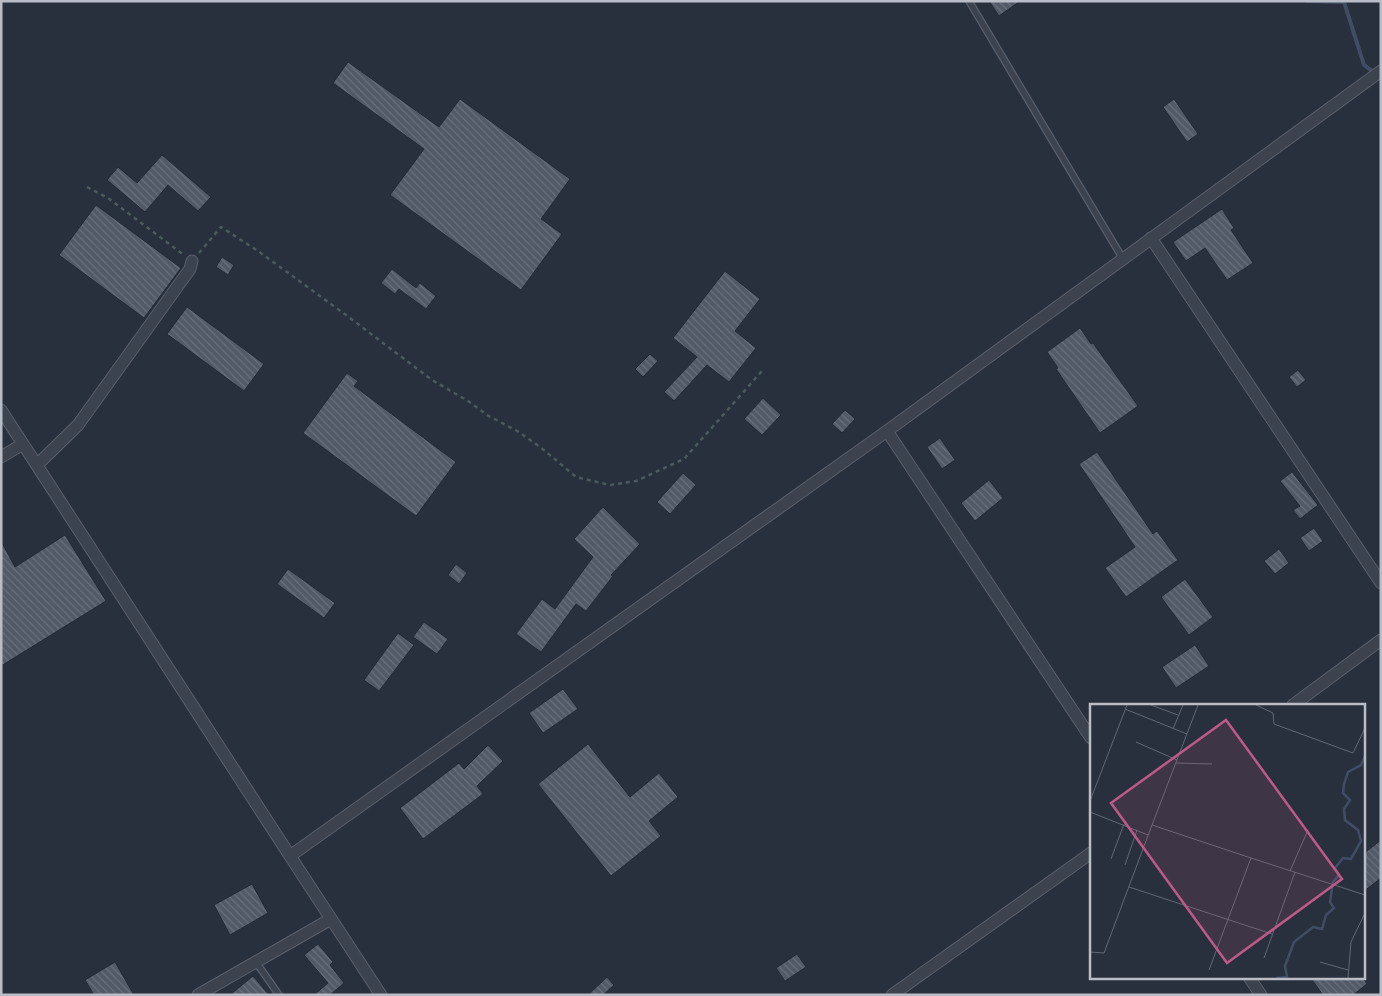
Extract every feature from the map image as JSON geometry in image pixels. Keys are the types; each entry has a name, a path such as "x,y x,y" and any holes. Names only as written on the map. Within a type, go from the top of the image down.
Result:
{"street":[{"path":"290,856 887,431 1381,72"},
{"path":"1151,238 1381,583"},
{"path":"37,465 78,425 190,269 192,261"},
{"path":"1,410 381,995"},
{"path":"887,431 1090,736"},
{"path":"1,457 23,444"},
{"path":"1294,704 1381,640"},
{"path":"892,995 1090,853"},
{"path":"198,995 331,919"},
{"path":"1250,978 1261,995"}],"lane":[{"path":"969,1 1122,259"},
{"path":"256,962 279,995"}],"path":[{"path":"87,187 108,198 192,261 221,227 258,251 432,380 487,415 519,432 576,477 610,485 636,481 684,460 762,371"}],"building":[{"path":"989,1 1020,1 999,16"},
{"path":"348,62 439,127 460,99 570,179 541,219 562,234 521,290 390,195 424,149 333,83"},
{"path":"1174,99 1198,134 1187,142 1163,107"},
{"path":"162,155 211,197 198,211 168,185 145,212 107,180 118,167 137,183"},
{"path":"96,205 181,268 144,318 59,255"},
{"path":"1222,209 1234,228 1231,230 1253,263 1227,280 1205,248 1186,261 1173,242"},
{"path":"222,257 234,265 228,275 216,267"},
{"path":"392,269 416,288 420,283 436,296 426,309 399,289 395,294 381,283"},
{"path":"725,271 760,299 735,331 756,348 729,382 707,365 674,401 664,392 697,357 673,338"},
{"path":"187,307 264,364 244,391 167,334"},
{"path":"1080,328 1138,406 1100,433 1056,369 1058,368 1047,352"},
{"path":"650,354 658,361 643,377 635,369"},
{"path":"1298,370 1306,380 1297,387 1289,377"},
{"path":"347,373 358,381 354,386 456,462 416,516 303,433"},
{"path":"763,398 781,415 762,435 744,419"},
{"path":"845,410 855,419 842,433 832,424"},
{"path":"940,438 955,460 942,469 927,447"},
{"path":"1097,452 1153,534 1157,531 1178,560 1126,597 1105,568 1135,547 1079,464"},
{"path":"1292,472 1318,505 1300,519 1293,510 1300,506 1280,481"},
{"path":"683,473 696,485 670,514 657,502"},
{"path":"989,480 1003,498 975,521 961,503"},
{"path":"603,507 640,544 611,575 613,576 586,611 576,604 541,652 516,634 542,599 555,609 593,557 574,539"},
{"path":"1314,528 1323,541 1309,551 1300,538"},
{"path":"65,535 106,601 1,666 1,541 15,567"},
{"path":"1279,549 1289,563 1275,574 1264,561"},
{"path":"456,564 467,573 459,584 448,575"},
{"path":"288,569 335,603 324,618 277,584"},
{"path":"1185,579 1213,617 1189,635 1161,597"},
{"path":"424,622 448,639 437,654 413,637"},
{"path":"398,633 414,645 379,691 364,680"},
{"path":"1195,645 1209,666 1176,688 1162,667"},
{"path":"563,689 578,709 543,733 529,713"},
{"path":"588,744 630,797 659,773 678,797 649,821 661,836 611,876 538,784"},
{"path":"488,745 503,761 477,786 483,794 423,839 400,808 459,763 464,769"},
{"path":"1381,840 1381,878 1364,891 1364,853"},
{"path":"252,884 268,913 230,935 214,905"},
{"path":"318,944 333,962 330,965 344,983 330,995 314,995 328,983 304,955"},
{"path":"797,954 806,967 785,981 776,968"},
{"path":"115,962 134,995 94,995 85,980"},
{"path":"253,976 269,995 230,995"},
{"path":"607,977 614,985 603,995 588,995"},
{"path":"1311,978 1363,978 1367,984 1353,995 1323,995"}],"waterway":[{"path":"1307,1 1344,2 1364,65 1375,73"}]}
